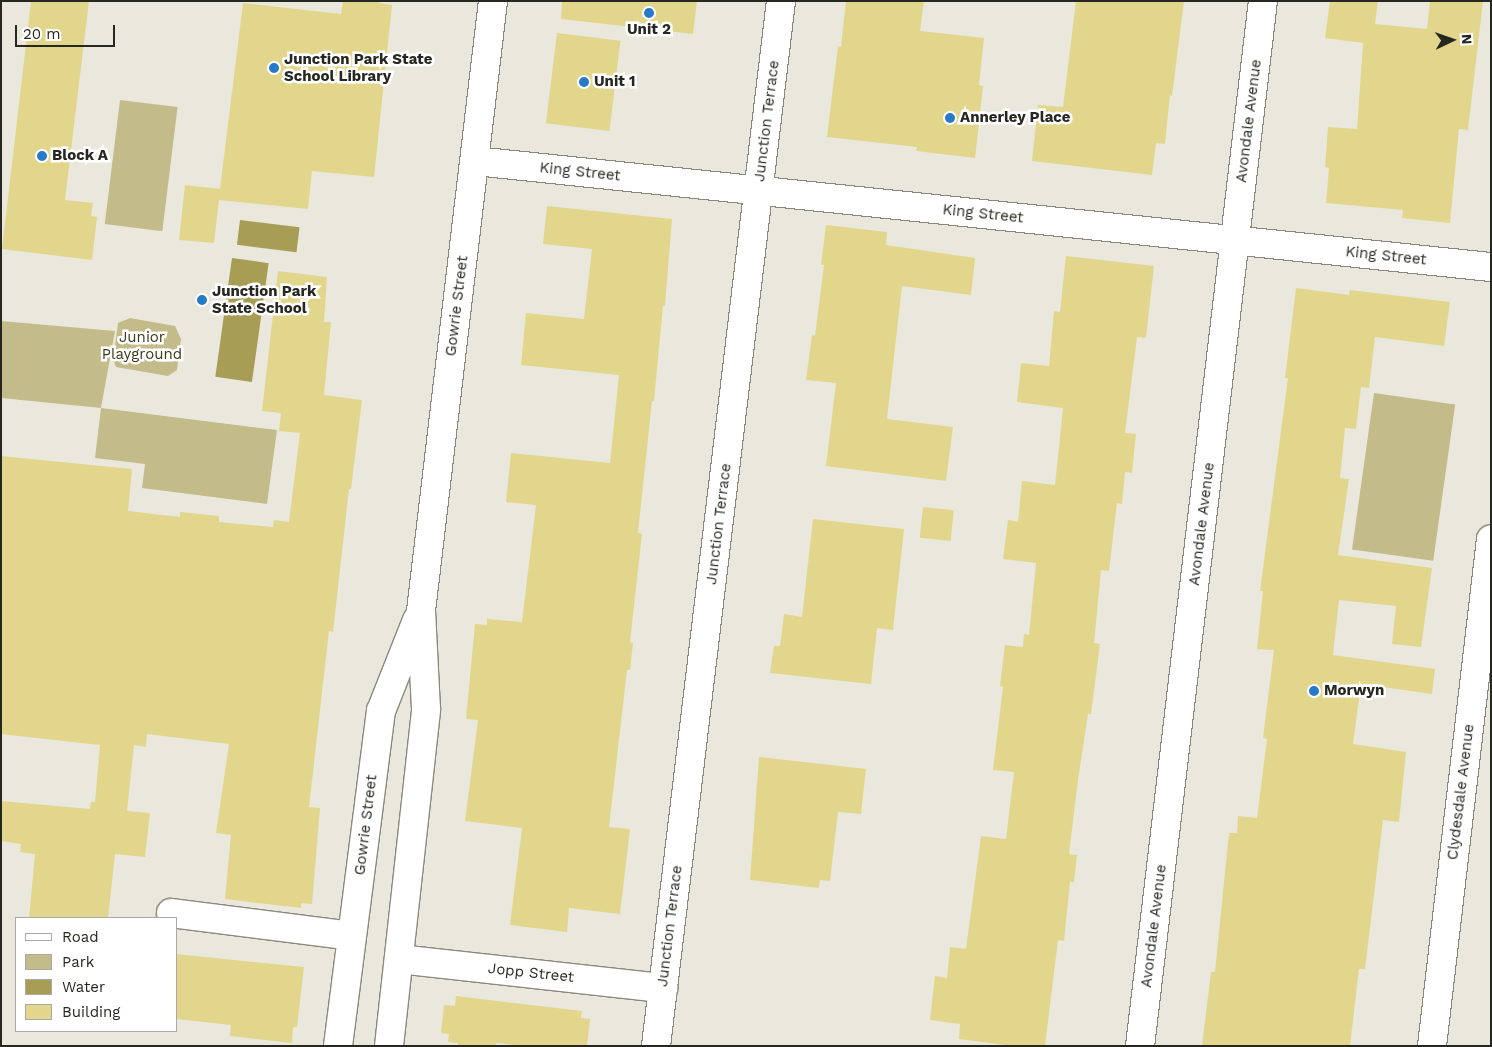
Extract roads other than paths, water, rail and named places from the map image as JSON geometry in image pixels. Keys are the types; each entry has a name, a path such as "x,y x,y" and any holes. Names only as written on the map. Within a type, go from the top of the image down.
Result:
{"street":[{"name":"Gowrie Street","path":"389,1046 426,709 421,611 493,1"},
{"name":"Junction Terrace","path":"656,1046 781,1"},
{"name":"Avondale Avenue","path":"1140,1046 1263,1"},
{"name":"King Street","path":"475,161 1491,267"},
{"name":"Clydesdale Avenue","path":"1432,1046 1491,539"},
{"name":"Gowrie Street","path":"338,1046 381,711 421,611"},
{"path":"171,913 352,936"},
{"name":"Jopp Street","path":"399,959 663,988"}],"water":[{"path":"240,220 300,227 297,252 237,245"},
{"path":"232,258 269,263 252,382 215,377"}],"place":[{"name":"Unit 2","path":"649,13"},
{"name":"Junction Park State School Library","path":"274,68"},
{"name":"Unit 1","path":"584,82"},
{"name":"Annerley Place","path":"950,118"},
{"name":"Block A","path":"42,156"},
{"name":"Junction Park State School","path":"202,300"},
{"name":"Morwyn","path":"1314,691"}],"park label":[{"name":"Junior Playground","path":"142,346"}]}
